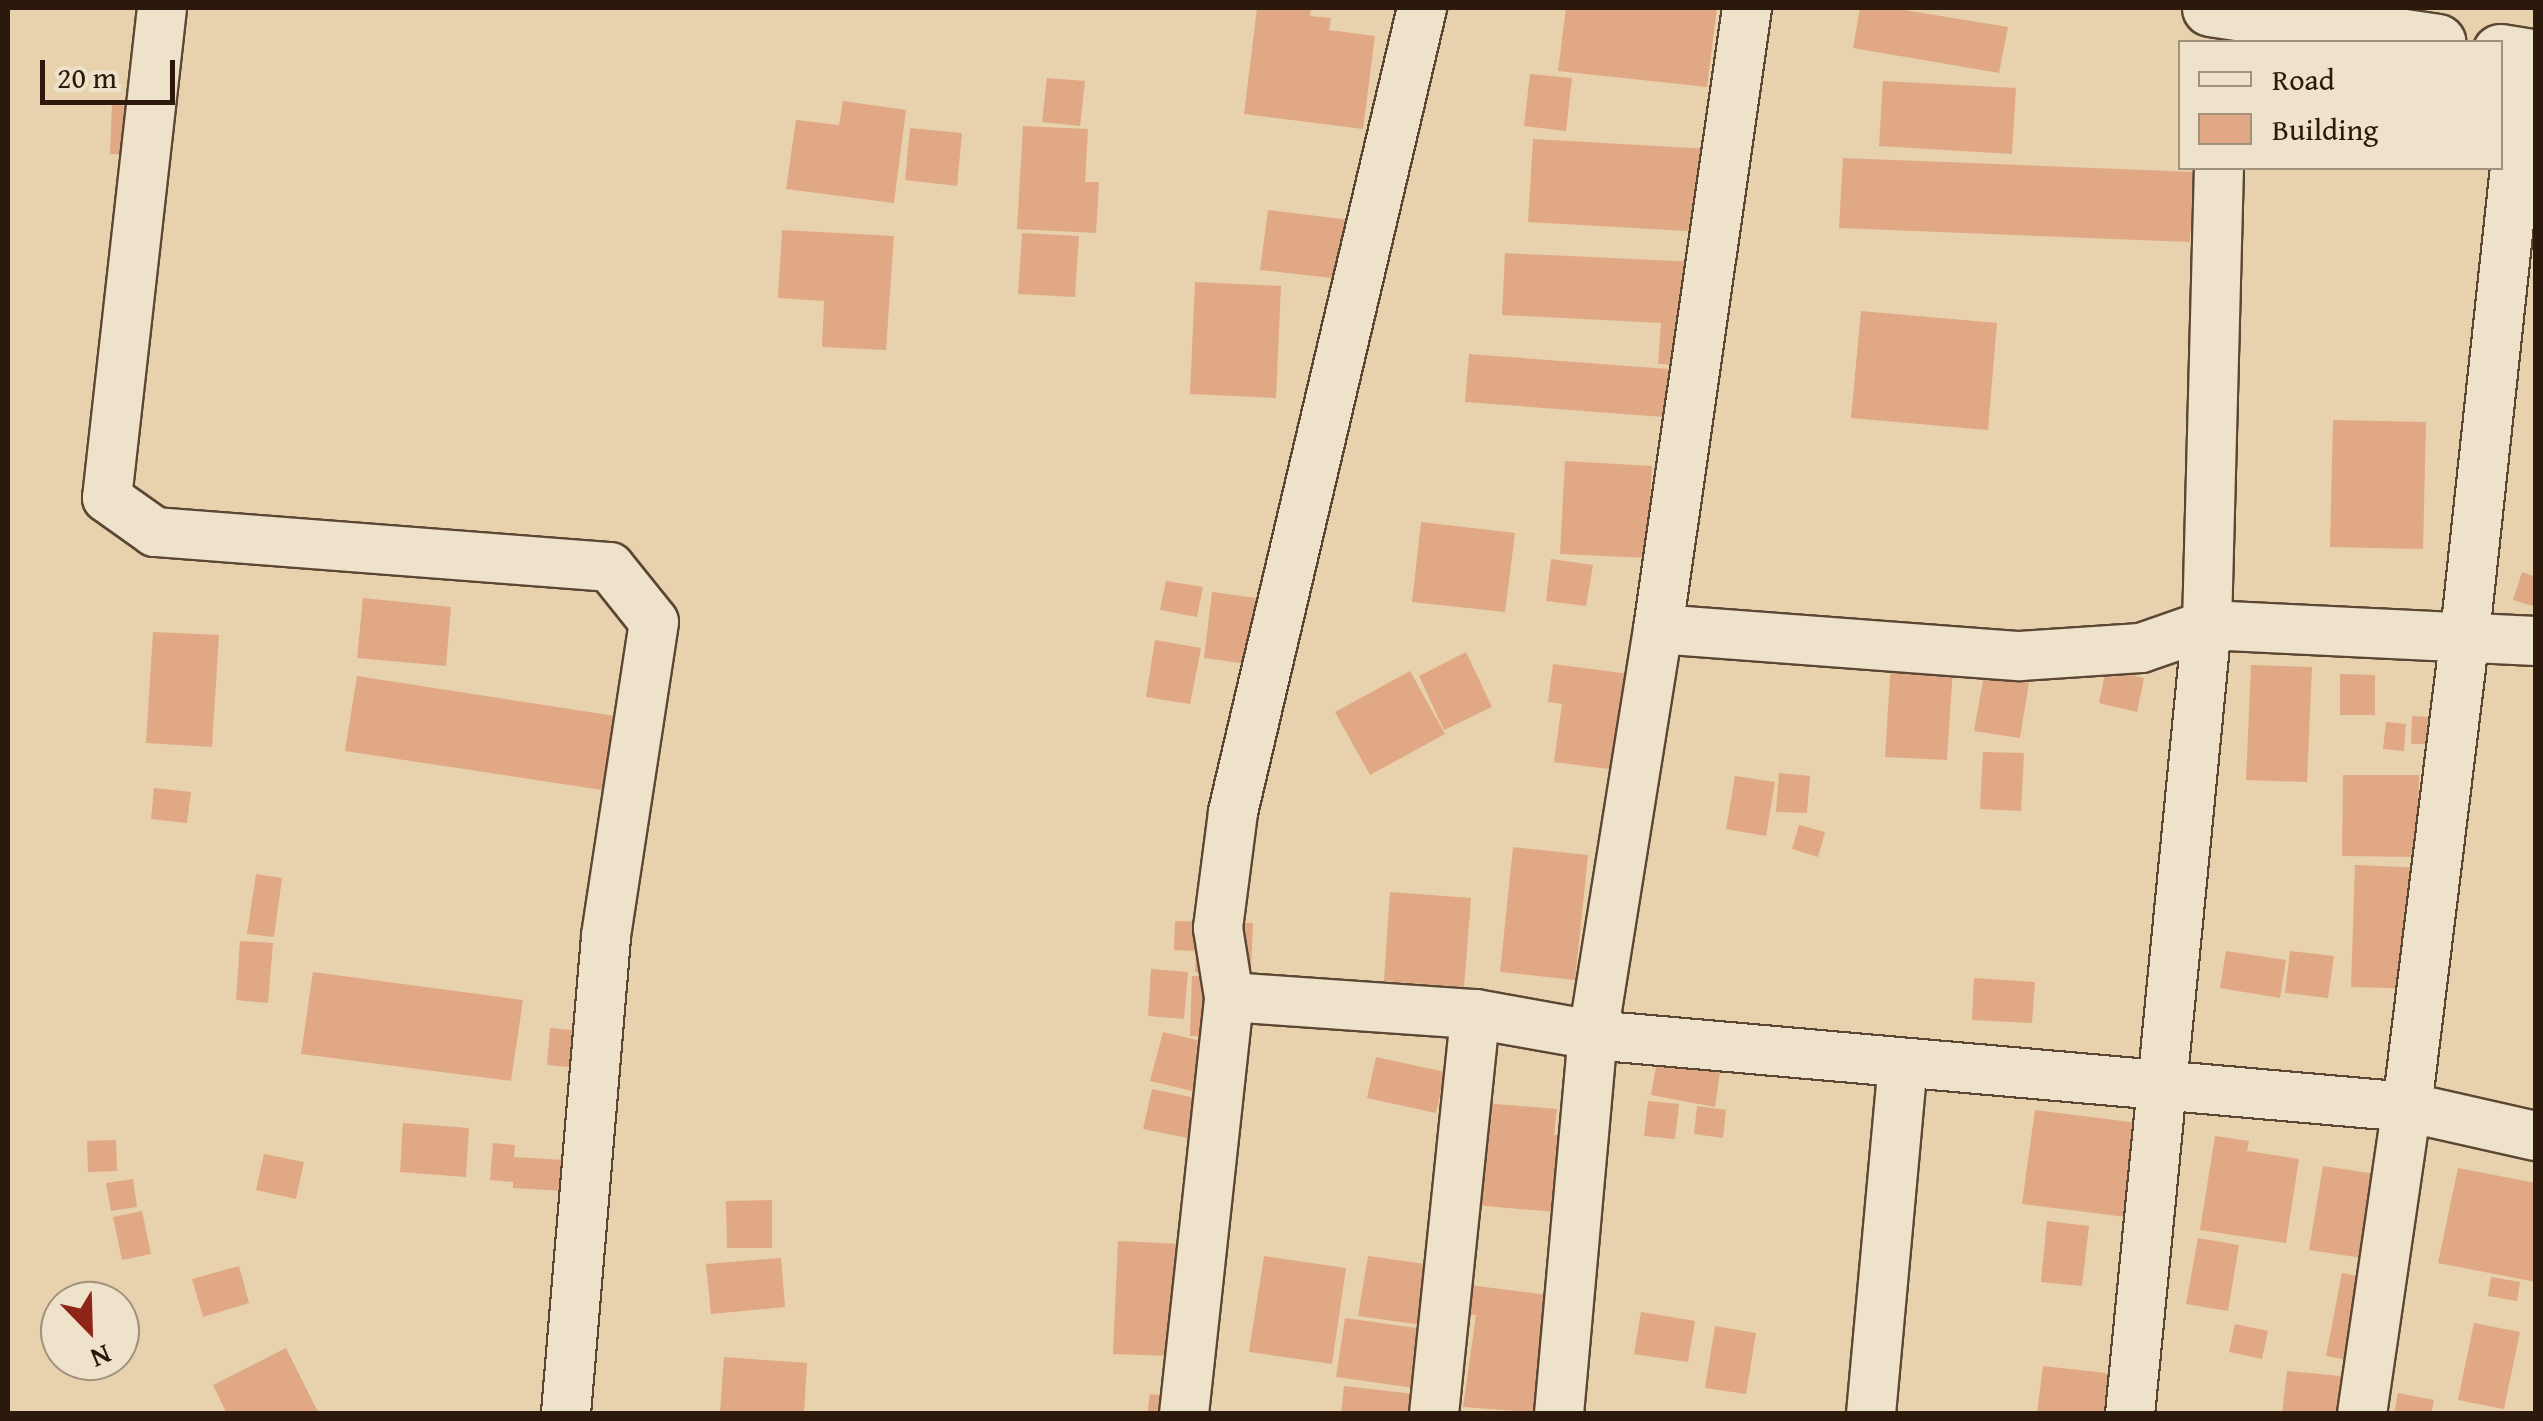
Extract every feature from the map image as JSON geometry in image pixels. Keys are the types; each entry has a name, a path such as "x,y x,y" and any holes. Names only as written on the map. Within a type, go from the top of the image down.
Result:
{"street":[{"path":"162,8 107,498 155,532 610,567 654,622 606,937 566,1414"},
{"path":"1184,1414 1229,997 1218,928 1233,812 1422,8"},
{"path":"1559,1414 1593,1035 1658,629 1748,8"},
{"path":"2218,20 2417,40"},
{"path":"2362,1414 2408,1107 2465,634 2521,55"},
{"path":"2130,1414 2207,625 2219,170"},
{"path":"1658,629 2020,656 2142,648 2207,625 2465,634 2536,641"},
{"path":"1229,997 1475,1014 1593,1035 1902,1066 2408,1107 2536,1136"},
{"path":"1434,1414 1475,1014"},
{"path":"1871,1414 1902,1066"}],"building":[{"path":"1257,8 1311,8 1310,16 1331,18 1329,30 1375,36 1363,129 1244,114"},
{"path":"1566,8 1717,8 1707,87 1558,71"},
{"path":"1860,8 1892,8 2008,27 1999,73 1853,48"},
{"path":"1530,74 1572,78 1566,131 1524,126"},
{"path":"1047,78 1085,81 1080,126 1042,122"},
{"path":"1883,81 2016,88 2012,154 1879,146"},
{"path":"843,101 906,110 894,203 786,189 796,120 839,125"},
{"path":"112,105 150,107 148,155 110,154"},
{"path":"1023,126 1088,129 1085,182 1099,182 1096,233 1017,229"},
{"path":"910,128 962,133 957,186 905,180"},
{"path":"1533,139 1710,149 1705,232 1528,222"},
{"path":"1843,158 2194,172 2190,242 1839,228"},
{"path":"1268,210 1366,222 1358,281 1260,270"},
{"path":"782,230 894,236 886,350 822,347 824,301 778,298"},
{"path":"1022,233 1079,236 1075,297 1018,294"},
{"path":"1505,253 1696,262 1691,366 1658,364 1661,323 1502,315"},
{"path":"1195,282 1281,286 1276,398 1190,394"},
{"path":"1861,311 1997,323 1988,430 1851,418"},
{"path":"1469,354 1682,370 1677,418 1465,402"},
{"path":"2333,420 2426,422 2423,549 2330,547"},
{"path":"1565,461 1652,466 1647,558 1560,554"},
{"path":"1421,522 1515,533 1505,612 1412,602"},
{"path":"1551,559 1593,565 1586,606 1546,601"},
{"path":"2522,572 2536,577 2536,607 2513,600"},
{"path":"1166,581 1203,587 1197,617 1160,610"},
{"path":"1212,592 1271,600 1263,666 1204,658"},
{"path":"363,598 451,607 446,666 357,658"},
{"path":"153,632 219,635 212,747 146,743"},
{"path":"1155,640 1201,648 1190,704 1146,697"},
{"path":"1466,652 1492,707 1444,730 1419,676"},
{"path":"1891,662 1953,666 1947,760 1885,757"},
{"path":"1553,664 1637,675 1624,771 1554,762 1562,704 1548,702"},
{"path":"2251,665 2312,667 2307,782 2246,780"},
{"path":"2106,669 2144,678 2137,712 2099,703"},
{"path":"1410,671 1445,734 1370,775 1335,712"},
{"path":"2340,674 2375,675 2375,715 2340,715"},
{"path":"1984,675 2029,683 2020,738 1974,731"},
{"path":"357,676 654,722 609,791 345,751"},
{"path":"2412,716 2431,717 2429,744 2411,744"},
{"path":"2386,722 2406,724 2404,751 2383,749"},
{"path":"1983,752 2024,753 2021,811 1980,809"},
{"path":"1779,773 1810,776 1807,813 1776,812"},
{"path":"2343,775 2419,775 2417,857 2342,856"},
{"path":"1735,776 1775,782 1766,836 1726,829"},
{"path":"154,788 191,792 187,823 151,819"},
{"path":"1799,825 1825,832 1818,857 1792,849"},
{"path":"1513,847 1588,855 1575,980 1500,972"},
{"path":"2355,865 2426,868 2423,989 2351,987"},
{"path":"256,874 282,878 274,937 247,934"},
{"path":"1390,892 1471,898 1464,987 1384,981"},
{"path":"1175,921 1253,923 1251,972 1195,972 1196,951 1174,950"},
{"path":"240,941 273,943 268,1003 236,1000"},
{"path":"2226,951 2286,960 2280,998 2220,988"},
{"path":"2290,951 2334,956 2328,998 2285,993"},
{"path":"1151,969 1188,972 1184,1019 1148,1016"},
{"path":"313,972 523,1000 511,1081 301,1054"},
{"path":"1192,976 1228,977 1226,1037 1190,1036"},
{"path":"1974,978 2035,982 2032,1023 1972,1020"},
{"path":"550,1028 605,1033 602,1070 547,1065"},
{"path":"1163,1032 1222,1046 1209,1095 1150,1081"},
{"path":"1376,1057 1445,1072 1436,1113 1367,1098"},
{"path":"1657,1061 1720,1072 1715,1107 1651,1095"},
{"path":"1152,1089 1205,1100 1197,1140 1143,1129"},
{"path":"1648,1101 1679,1104 1675,1139 1644,1136"},
{"path":"1483,1103 1557,1109 1554,1135 1574,1136 1567,1213 1474,1205"},
{"path":"1697,1106 1726,1110 1723,1138 1694,1134"},
{"path":"2035,1110 2138,1123 2126,1217 2022,1204"},
{"path":"403,1123 469,1128 466,1177 400,1172"},
{"path":"2215,1136 2249,1141 2247,1151 2299,1159 2286,1243 2200,1230"},
{"path":"116,1140 117,1171 88,1172 87,1141"},
{"path":"493,1143 515,1145 514,1157 565,1160 563,1191 513,1188 513,1182 490,1180"},
{"path":"264,1154 304,1162 296,1199 256,1190"},
{"path":"2323,1166 2402,1178 2389,1262 2309,1250"},
{"path":"2458,1168 2536,1183 2536,1282 2438,1263"},
{"path":"133,1179 137,1207 111,1211 106,1183"},
{"path":"772,1200 772,1248 727,1248 726,1201"},
{"path":"142,1211 151,1254 122,1260 113,1217"},
{"path":"2047,1221 2089,1226 2082,1286 2041,1282"},
{"path":"2198,1238 2239,1245 2228,1311 2186,1304"},
{"path":"1118,1241 1204,1245 1199,1357 1113,1354"},
{"path":"1264,1256 1346,1268 1332,1364 1249,1352"},
{"path":"1368,1256 1432,1265 1422,1325 1358,1316"},
{"path":"781,1258 785,1307 711,1314 706,1264"},
{"path":"239,1266 249,1303 203,1317 192,1279"},
{"path":"2342,1273 2379,1280 2364,1363 2326,1356"},
{"path":"2491,1277 2520,1282 2517,1301 2488,1296"},
{"path":"1469,1285 1572,1298 1555,1414 1463,1407 1476,1315 1464,1314"},
{"path":"1641,1312 1695,1321 1688,1362 1634,1354"},
{"path":"1345,1318 1438,1331 1429,1390 1336,1377"},
{"path":"2474,1323 2520,1332 2504,1409 2458,1400"},
{"path":"2235,1324 2268,1331 2262,1359 2229,1352"},
{"path":"1715,1326 1756,1333 1746,1394 1705,1388"},
{"path":"286,1348 319,1414 227,1414 213,1385"},
{"path":"724,1357 807,1363 804,1414 720,1414"},
{"path":"2043,1366 2115,1374 2110,1414 2037,1414"},
{"path":"2287,1371 2363,1378 2359,1414 2282,1414"},
{"path":"1344,1386 1423,1395 1421,1414 1341,1414"},
{"path":"2398,1393 2434,1400 2431,1414 2394,1414"},
{"path":"1150,1394 1200,1399 1198,1414 1147,1414"}]}
